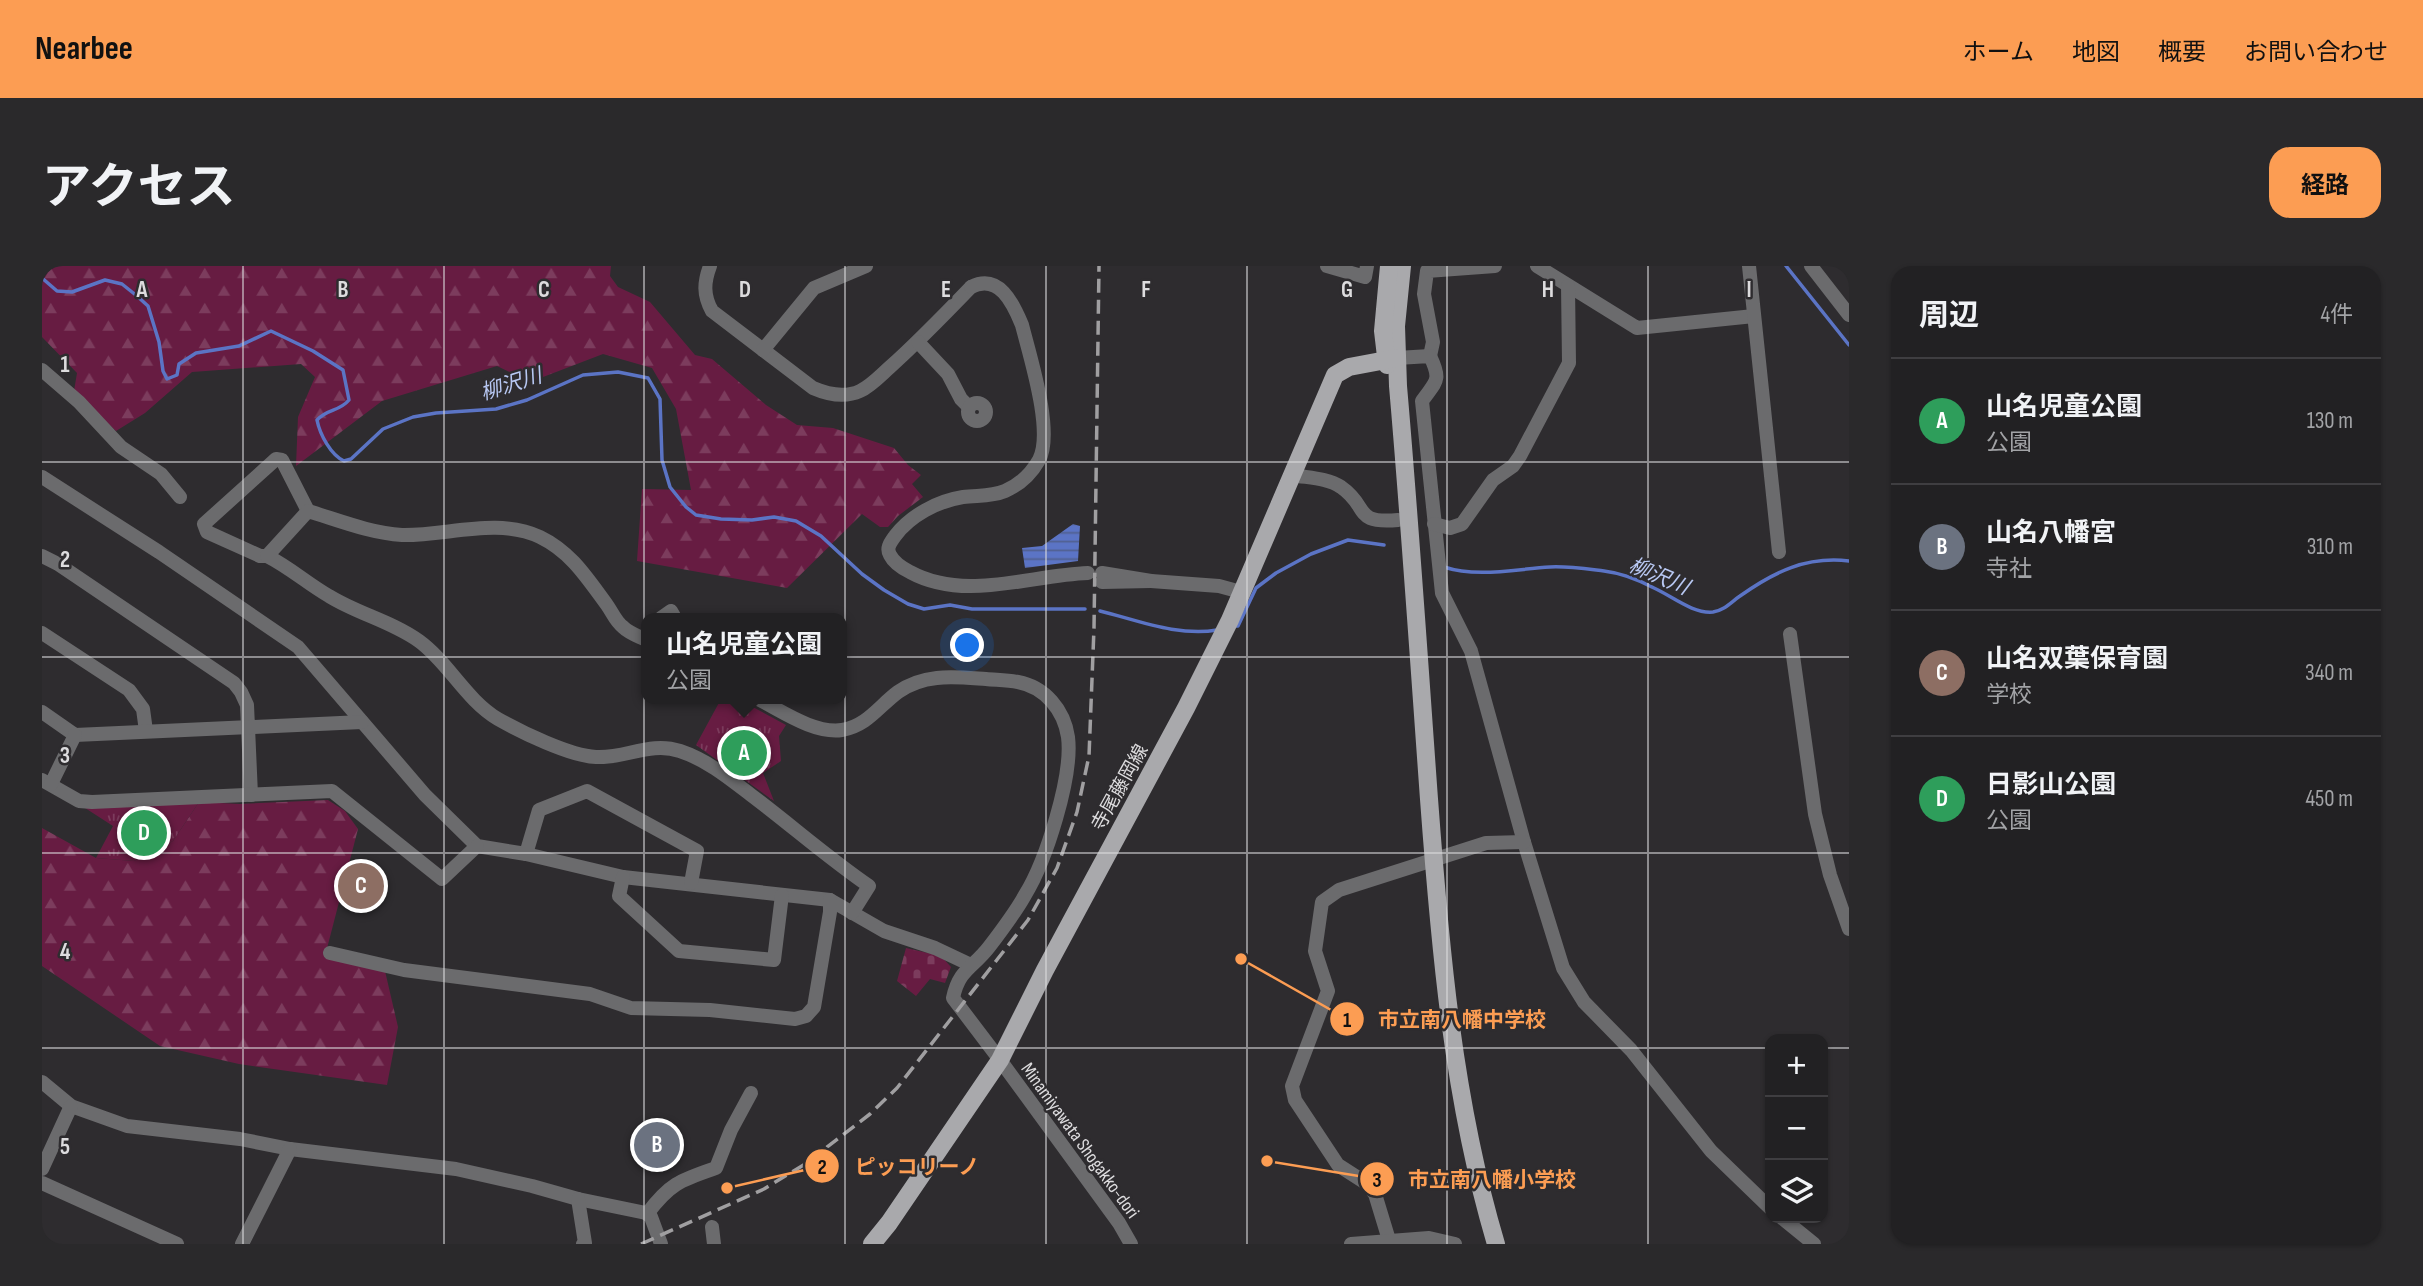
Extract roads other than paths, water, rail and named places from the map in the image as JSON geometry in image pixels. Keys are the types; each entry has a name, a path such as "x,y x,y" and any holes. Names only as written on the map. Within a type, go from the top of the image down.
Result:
{"main road":[{"path":"1389,266 1383,331 1392,359 1413,587 1433,860 1451,1033 1465,1115 1496,1244"},
{"path":"1402,266 1392,359 1398,520 1413,587"},
{"name":"寺尾藤岡線","path":"872,1244 1000,1060 1226,628 1335,375 1349,367 1392,359"}],"street":[{"path":"710,266 705,290 707,303 712,311 813,388 826,394 845,395 860,391 873,382 918,342 971,286 981,282 998,286 1017,312 1023,325 1046,442 1035,465 1014,487 993,495 954,499 930,508 900,530 890,543 888,551 907,571 945,585 971,586 1067,574 1219,586 1241,592"},
{"path":"763,350 814,288 866,266"},
{"path":"1327,266 1365,277 1367,266"},
{"path":"1495,266 1427,269 1424,294 1433,342 1430,356 1438,376 1436,385 1422,401 1442,593 1471,651 1524,842 1563,968 1584,1002 1631,1050 1711,1151 1765,1203"},
{"path":"1537,266 1637,328 1754,316"},
{"path":"1749,266 1779,552"},
{"path":"1811,266 1849,315"},
{"path":"1434,524 1450,528 1462,524 1493,480 1513,466 1520,456 1569,363 1568,286"},
{"path":"918,342 948,374 961,400 969,407"},
{"path":"1392,359 1430,356"},
{"path":"42,370 79,402 121,447 161,474 180,496"},
{"path":"641,633 622,627 576,562 555,545 538,536 518,530 481,528 400,535 379,532 308,511 282,460 276,459 204,524 207,531 220,539 260,556 267,556 330,597 393,625 421,643 469,694 496,718 579,754 598,758 652,747 678,750 784,820 834,862 869,886 852,913"},
{"path":"1293,475 1326,480 1341,487 1369,519 1378,522 1398,520"},
{"path":"42,477 298,647 425,795 477,846 526,854 623,877 830,900 884,931 935,948 971,965 987,950 1005,926 1026,893 1041,862 1062,791 1068,751 1064,722 1056,706 1033,686 1017,681 946,676 928,678 912,684 899,691 859,724 840,730 806,723 768,704"},
{"path":"267,556 308,511"},
{"path":"42,556 58,564 234,683 247,705 251,795"},
{"path":"42,633 129,690 143,709 146,731"},
{"path":"1790,634 1815,814 1830,875 1849,929"},
{"path":"42,712 75,735 362,722"},
{"path":"75,735 47,782 79,801 332,791 443,879 477,846"},
{"path":"526,854 539,810 587,791 697,851 691,883"},
{"path":"1389,1240 1375,1194 1366,1183 1338,1165 1295,1100 1292,1086 1328,990 1315,951 1322,902 1339,890 1486,843 1524,842"},
{"path":"623,877 619,896 679,951 774,960 782,895"},
{"path":"330,953 404,970 590,994 631,1008 710,1010 795,1019 806,1016 814,1007 830,900"},
{"name":"Minamiyawata Shogakko-dori","path":"971,965 959,977 953,998 1119,1223 1130,1244"},
{"path":"42,1082 71,1106 127,1126 456,1170 648,1214 661,1244"},
{"path":"648,1214 661,1195 673,1185 693,1174 716,1168 731,1130 751,1093"},
{"path":"42,1169 71,1106"},
{"path":"242,1244 290,1149"},
{"path":"42,1183 177,1244"},
{"path":"578,1199 583,1244"},
{"path":"1788,1223 1814,1244"},
{"path":"712,1227 714,1244"},
{"path":"1351,1244 1429,1238 1455,1244"}],"water":[{"path":"1073,524 1080,526 1078,561 1025,568 1022,548 1042,546"}],"waterway":[{"path":"1786,266 1849,345"},
{"name":"柳沢川","path":"42,278 57,291 72,292 105,280 122,284 137,296 148,306 167,379 177,375 179,364 196,353 239,346 271,331 313,351 343,370 349,400 317,420 327,444 344,461 351,459 383,429 413,417 496,409 527,400 583,375 618,372 648,378 660,399 662,460 670,487 696,515 752,520 774,517 796,521 821,536 862,574 884,590 908,604 924,609 950,605 972,609 1085,609"},
{"name":"柳沢川","path":"1235,626 1238,626 1256,588 1276,573 1311,554 1348,540 1384,545"},
{"name":"柳沢川","path":"1444,567 1470,572 1557,567 1610,572 1642,582 1690,607 1713,612 1724,608 1765,580 1791,568 1819,561 1849,561"},
{"name":"柳沢川","path":"1100,611 1173,629 1203,632 1217,630"}],"railway":[{"path":"641,1244 764,1189 805,1164 870,1114 897,1088 1028,920 1057,868 1077,812 1089,756 1094,628 1099,266"}],"place":[{"name":"山名児童公園","path":"744,753"},
{"name":"日影山公園","path":"144,833"},
{"name":"山名双葉保育園","path":"361,886"},
{"name":"市立南八幡中学校","path":"1241,959"},
{"name":"山名八幡宮","path":"657,1145"},
{"name":"市立南八幡小学校","path":"1267,1161"},
{"name":"ピッコリーノ","path":"727,1188"}]}
